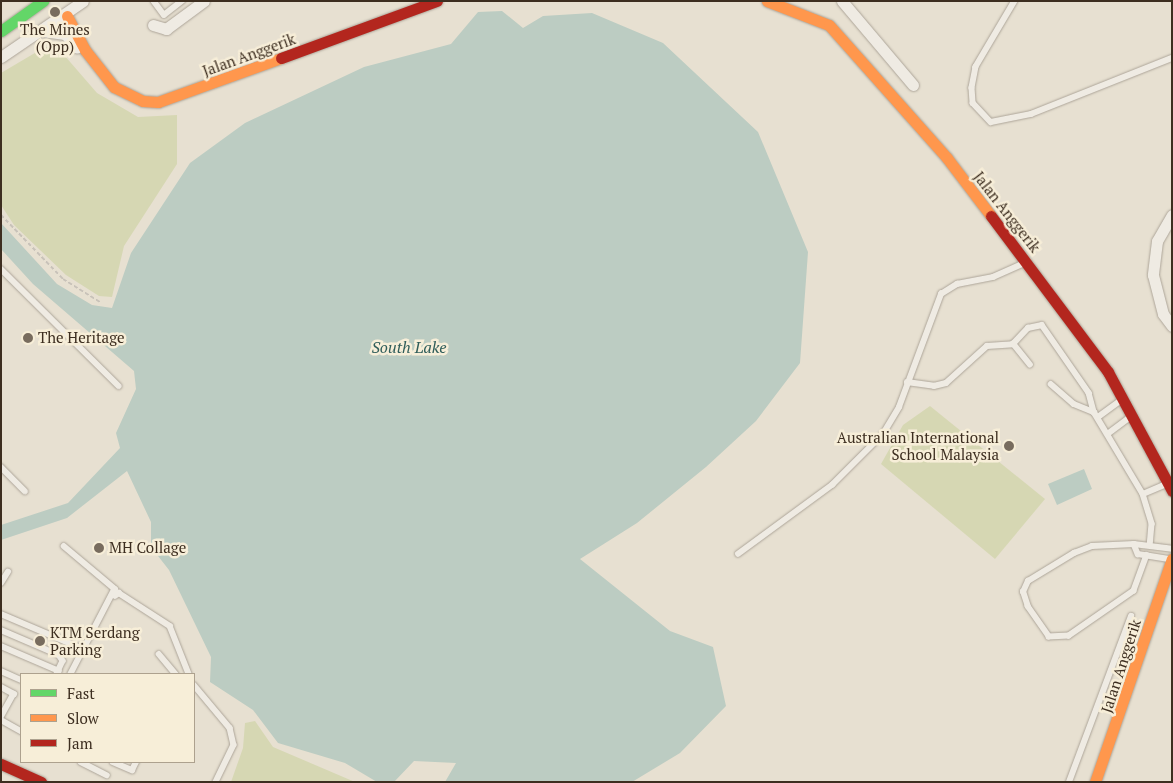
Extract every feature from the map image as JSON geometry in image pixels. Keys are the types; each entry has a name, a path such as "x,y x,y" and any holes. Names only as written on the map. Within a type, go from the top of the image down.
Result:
{"main road":[{"path":"1,31 43,1"},
{"name":"Jalan Anggerik","path":"67,16 85,50 114,87 142,102 158,102 437,1"},
{"name":"Jalan Anggerik","path":"767,1 829,26 947,158 1026,262 1124,399 1134,414 1170,488"},
{"name":"Jalan Anggerik","path":"1095,782 1172,559"},
{"path":"1,764 41,782"}],"street":[{"path":"1,57 67,16 83,1"},
{"path":"153,25 166,29 204,1"},
{"path":"842,1 913,84"},
{"name":"Jalan Anggerik","path":"43,31 65,34 85,50"},
{"path":"1172,216 1157,241 1153,275 1163,314 1172,326"}],"lane":[{"path":"154,1 164,15 182,1"},
{"path":"1015,1 976,67 972,88 973,104 991,122 1031,114 1172,58"},
{"path":"738,554 858,462 887,428 941,294 957,284 1010,272 1026,262"},
{"path":"1,269 119,386"},
{"path":"907,382 934,386 946,383 987,346 1013,344 1028,328 1042,324 1089,393 1094,412 1109,433 1143,494 1152,524 1150,545"},
{"path":"1013,344 1030,365"},
{"path":"1051,384 1074,404 1094,412"},
{"path":"1098,417 1124,399"},
{"path":"1109,433 1134,414"},
{"path":"1,467 25,491"},
{"path":"1143,494 1170,488"},
{"path":"1134,544 1136,552 1147,556 1172,559"},
{"path":"1147,556 1129,596 1069,636 1049,637 1041,628 1023,592 1028,581 1092,546 1134,544 1172,549"},
{"path":"64,546 104,578 115,596"},
{"path":"1,583 8,572"},
{"path":"71,673 115,596 119,593 170,626 189,673"},
{"path":"1,614 83,649"},
{"path":"1069,782 1131,616"},
{"path":"1,630 59,655 63,661 58,673 1,646"},
{"path":"159,654 175,673"},
{"path":"1,671 20,680"},
{"path":"195,686 230,728 234,745 216,782"},
{"path":"1,687 20,696"},
{"path":"14,694 1,719 20,729"},
{"path":"83,763 107,775"},
{"path":"115,763 132,770 136,763"}],"path":[{"path":"1,215 63,279 100,302"}],"green space":[{"path":"45,47 58,48 97,93 138,117 177,115 177,164 124,246 112,297 99,296 66,275 14,225 1,205 1,73"},
{"path":"930,406 1045,499 995,559 881,464 903,425"},
{"path":"255,721 273,747 355,782 231,782 243,748 245,723"}],"water":[{"name":"South Lake","path":"502,11 523,28 543,16 592,13 663,43 758,132 808,252 800,363 756,421 706,467 637,523 580,559 670,631 713,647 726,706 680,753 632,782 445,782 456,763 414,761 394,782 377,782 345,763 278,743 253,710 210,682 211,657 169,570 151,547 151,522 127,471 67,518 1,540 1,525 68,503 120,448 116,433 136,389 134,371 33,284 1,249 1,223 57,284 92,305 112,308 131,253 190,163 245,123 364,67 451,44 478,12"},
{"path":"1084,469 1092,489 1057,505 1048,484"}],"traffic: fast":[{"path":"1,31 43,1"}],"traffic: slow":[{"path":"767,1 829,25 947,158 991,216"},
{"path":"67,16 85,50 114,87 143,101 158,102 281,58"},
{"path":"1095,782 1172,559"}],"traffic: jam":[{"path":"281,58 437,1"},
{"path":"991,216 1108,372 1172,491"},
{"path":"1,764 41,782"}],"place":[{"name":"The Mines (Opp)","path":"55,12"},
{"name":"The Heritage","path":"28,338"},
{"name":"Australian International School Malaysia","path":"1009,446"},
{"name":"MH Collage","path":"99,548"},
{"name":"KTM Serdang Parking","path":"40,641"}]}
